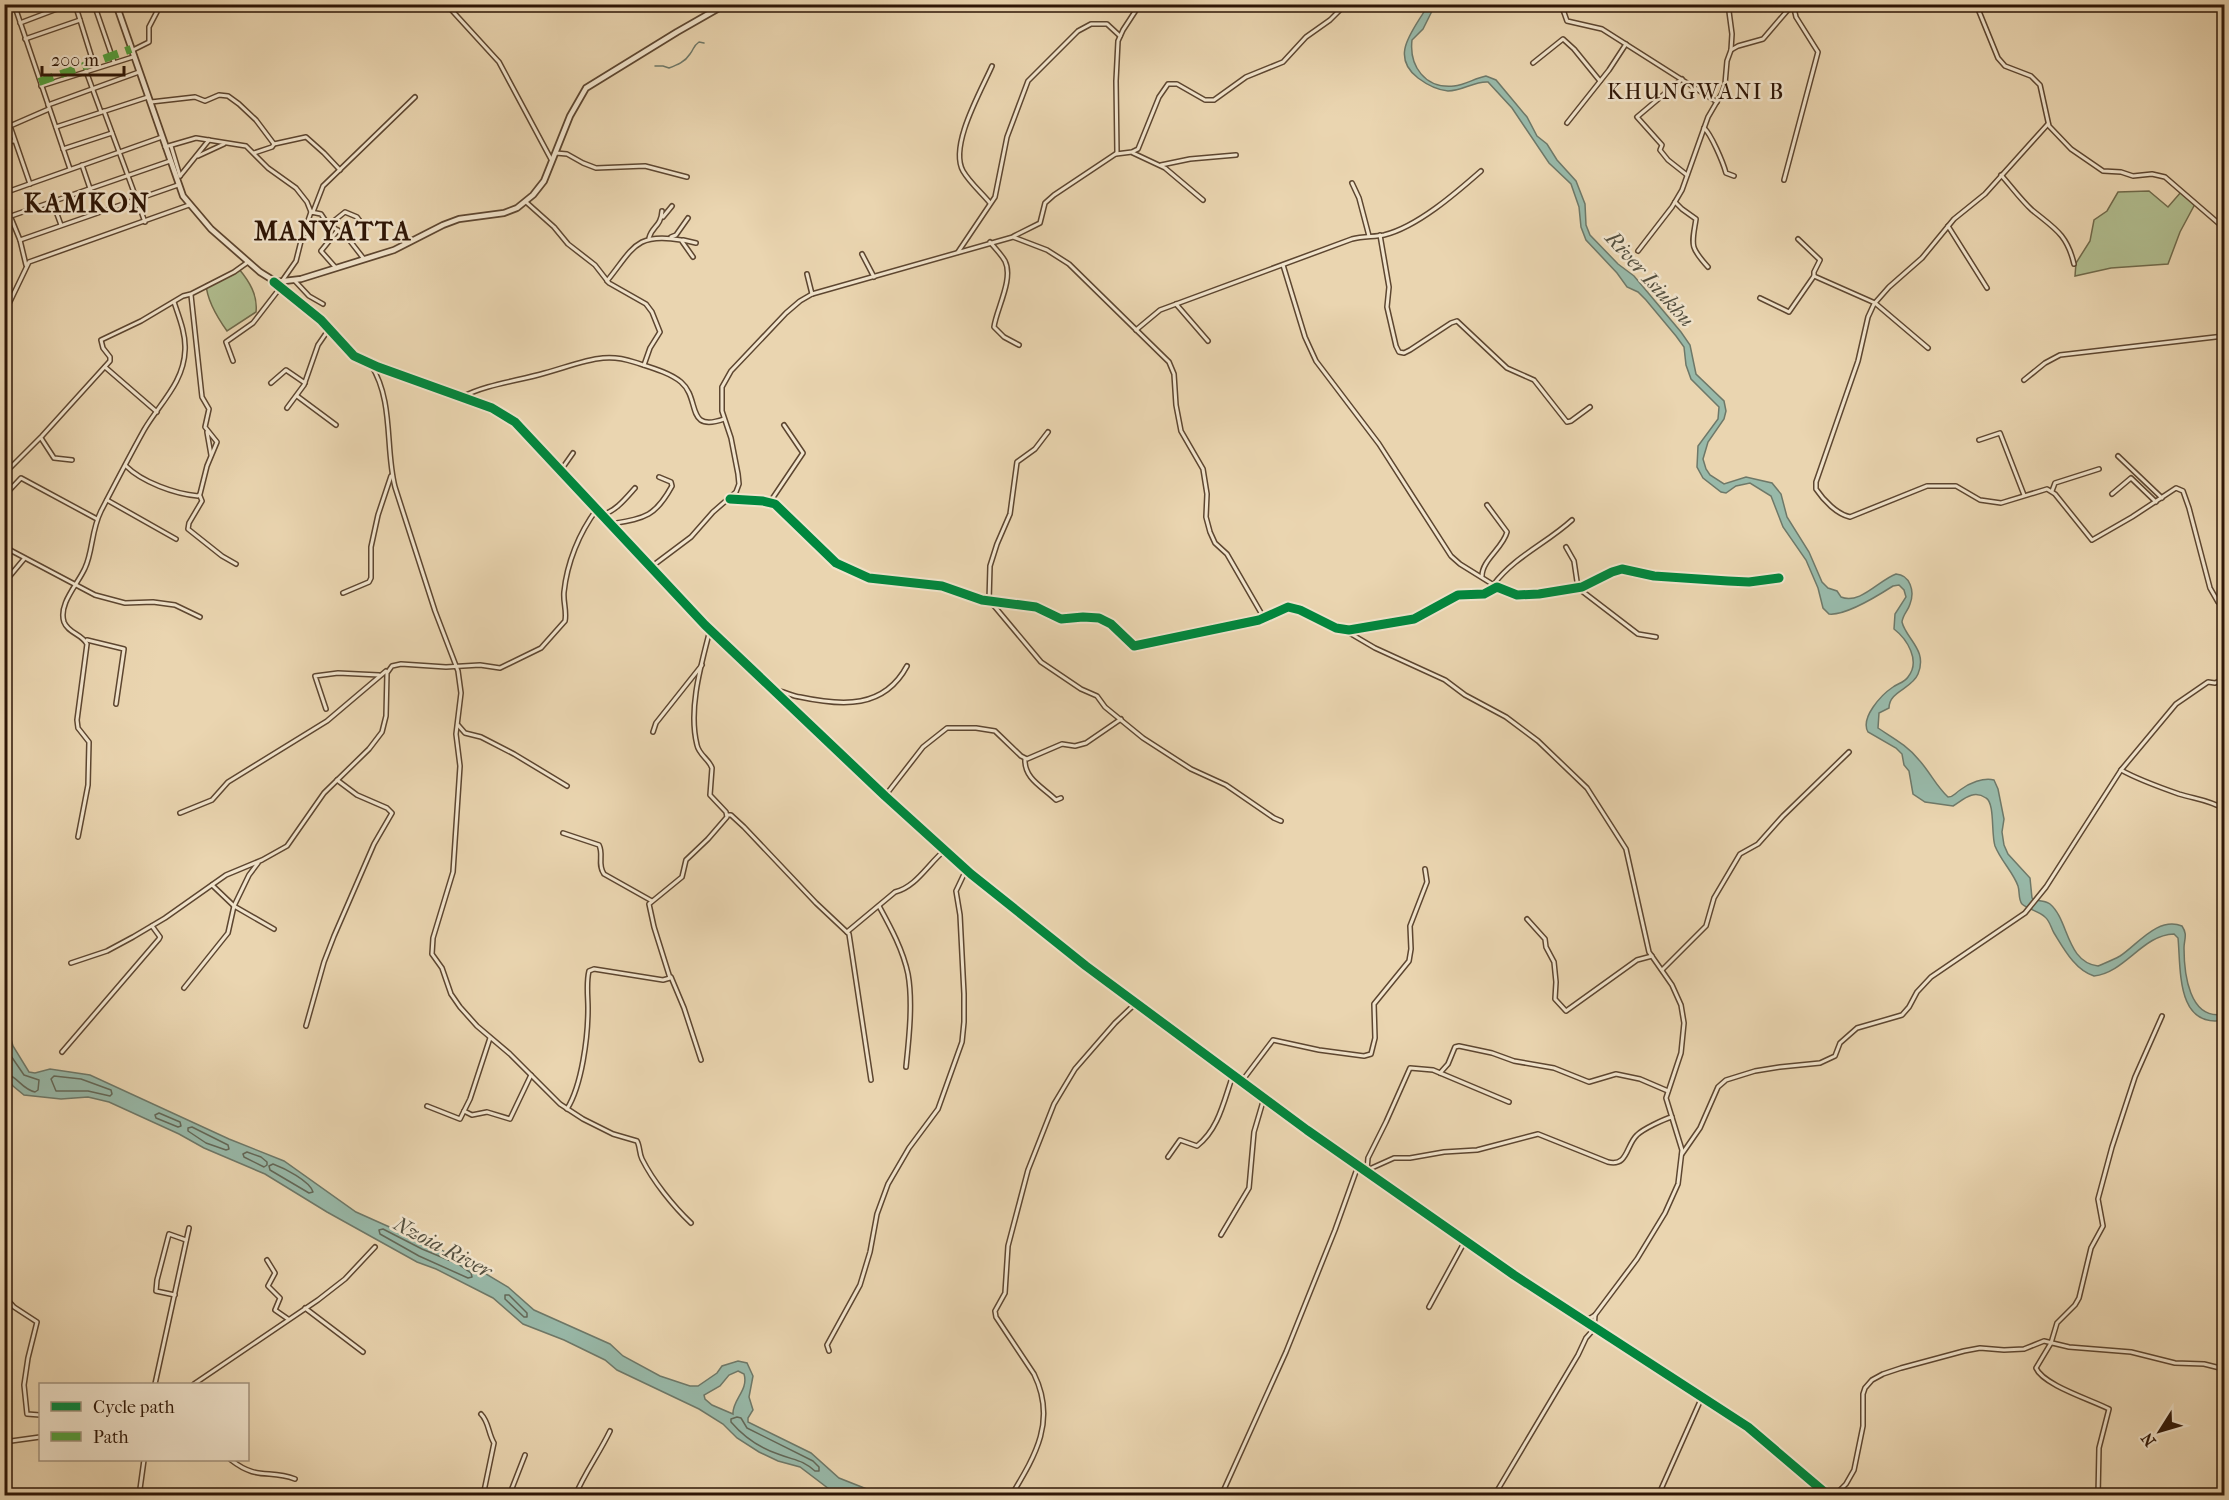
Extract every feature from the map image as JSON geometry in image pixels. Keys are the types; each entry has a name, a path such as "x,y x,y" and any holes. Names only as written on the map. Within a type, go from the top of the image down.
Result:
{"street":[{"path":"14,4 70,169"},
{"path":"20,23 70,4"},
{"path":"75,4 95,68"},
{"path":"94,4 114,63"},
{"path":"116,4 162,137 180,176"},
{"path":"446,4 499,62 552,161"},
{"path":"274,282 296,281 337,269 403,247 443,225 468,217 504,213 526,202 540,188 570,116 583,92 590,85 726,4"},
{"path":"1116,154 1118,149 1117,62 1120,36 1140,4"},
{"path":"651,567 691,537 713,512 730,499 738,488 739,480 731,438 721,408 722,387 731,371 800,301 812,294 1013,237 1040,223 1044,205 1054,195 1116,154 1132,152 1138,148 1159,97 1168,84 1177,84 1203,99 1212,101 1246,78 1283,62 1306,37 1330,20 1346,4"},
{"path":"1561,4 1568,21 1602,29 1717,102"},
{"path":"1638,251 1676,202 1704,128 1725,84 1732,41 1728,4"},
{"path":"1763,4 1768,7 1793,4"},
{"path":"1731,50 1763,39 1793,4"},
{"path":"1784,180 1818,52 1805,35 1796,17 1793,4"},
{"path":"1976,4 1998,58 2008,67 2031,76 2040,85 2048,124 2072,149 2103,171 2121,172 2133,176 2160,175 2170,179 2224,228"},
{"path":"41,86 114,63 132,54 149,42 149,27 159,5"},
{"path":"25,40 81,20"},
{"path":"958,252 996,192 1012,121 1030,78 1046,65 1073,35 1089,25 1108,25 1120,36"},
{"path":"1533,63 1563,39 1600,81"},
{"path":"1732,41 1738,46"},
{"path":"1567,123 1626,44"},
{"path":"990,203 964,173 959,158 961,142 970,115 992,66"},
{"path":"86,71 145,222"},
{"path":"30,184 10,125 49,107 139,72"},
{"path":"1682,79 1637,117 1662,145 1660,150 1665,157 1687,176"},
{"path":"56,127 149,99 195,97 205,100 219,95 228,96 239,104 256,120 274,144"},
{"path":"281,282 296,261 301,241 322,188 415,97"},
{"path":"2048,124 1985,194 1963,211 1922,258 1889,287 1875,303 1868,316 1858,361 1816,487 1820,495 1839,512 1850,517 1927,486 1956,486 1980,500 2003,503 2045,489 2052,491 2092,540 2098,539 2176,488 2183,491 2189,507 2210,588 2218,602 2224,607"},
{"path":"1704,128 1709,132 1710,140 1718,149 1720,161 1726,173 1734,176"},
{"path":"63,149 112,133"},
{"path":"4,193 162,137"},
{"path":"168,146 196,138 246,146 274,173 296,188 312,212"},
{"path":"254,153 274,144 306,138 340,170"},
{"path":"20,240 178,183 180,176 209,140"},
{"path":"4,142 14,141"},
{"path":"197,156 226,143"},
{"path":"168,146 170,161 189,206 211,229 329,329 354,356 370,364 492,408 509,417 710,630 966,870 1047,936 1358,1167 1594,1329 1748,1427 1832,1496 1846,1484 1854,1470 1863,1426 1865,1388 1872,1380 1901,1368 1964,1351 1980,1348 2024,1349 2044,1341 2069,1347 2131,1352 2175,1363 2204,1364 2224,1369"},
{"path":"1132,152 1161,165 1203,200"},
{"path":"555,153 567,154 596,168 645,166 687,177"},
{"path":"1161,165 1181,160 1236,155"},
{"path":"11,216 170,161"},
{"path":"82,165 98,212"},
{"path":"1136,330 1156,311 1352,239 1380,236 1415,222 1481,171"},
{"path":"2001,175 2031,209 2059,230 2072,254 2074,264"},
{"path":"4,177 10,191"},
{"path":"1352,183 1359,198 1369,236"},
{"path":"4,201 20,240 26,264 4,314"},
{"path":"53,202 61,225"},
{"path":"526,202 554,227 568,244 597,267 607,282 644,303 655,317 660,333 650,348 644,365"},
{"path":"1676,202 1696,219 1692,244 1708,267"},
{"path":"26,264 189,206"},
{"path":"607,282 634,247 649,238 672,206"},
{"path":"662,211 662,218"},
{"path":"312,212 318,212 338,230 364,260"},
{"path":"330,224 345,212 357,218 366,229"},
{"path":"669,238 675,235 688,218"},
{"path":"1948,226 1988,288"},
{"path":"337,269 321,251 338,230"},
{"path":"1380,236 1389,287 1387,307 1399,352 1404,353 1410,350 1457,321 1507,368 1534,380 1567,422 1590,407"},
{"path":"1013,237 1055,254 1069,264 1158,349 1172,367 1181,430 1203,469 1207,494 1206,517 1210,532 1215,543 1227,554 1264,618"},
{"path":"649,238 669,238 696,243"},
{"path":"1760,298 1789,312 1814,276 1820,260 1798,239"},
{"path":"681,240 693,257"},
{"path":"990,242 1004,260 1007,268 1004,290 994,327 1000,334 1019,345"},
{"path":"862,254 874,277"},
{"path":"4,474 41,438 111,359 103,348 101,340 141,321 183,296 234,272 248,262"},
{"path":"1283,265 1305,338 1319,366 1375,439 1451,556 1482,578 1495,586 1522,595 1578,588 1620,570 1654,576 1728,581 1749,582 1779,578"},
{"path":"807,274 812,294"},
{"path":"1814,276 1875,303 1928,348"},
{"path":"296,281 309,296 323,304"},
{"path":"233,361 226,342 253,323 280,288"},
{"path":"191,294 202,397 209,409 205,422 211,457"},
{"path":"116,704 124,649 86,640 68,628 64,620 66,602 87,565 97,519 143,432 175,385 185,351 185,338 174,302"},
{"path":"1176,304 1208,341"},
{"path":"287,408 305,383 318,345 329,329"},
{"path":"2024,380 2045,363 2060,355 2224,336"},
{"path":"462,397 494,386 596,359 618,359 644,365 681,382 700,420 709,424 724,419"},
{"path":"370,364 379,380 387,419 392,474 427,587 456,667 461,693 456,734 459,774 453,872 431,950 442,968 455,1001 471,1019 567,1109 614,1134 637,1141 641,1157 650,1172 680,1213 691,1223"},
{"path":"105,367 157,412"},
{"path":"271,383 286,370 305,383"},
{"path":"297,396 336,425"},
{"path":"770,502 802,453 784,425"},
{"path":"207,431 217,441 200,495 202,500 188,529 236,564"},
{"path":"1048,432 1035,449 1017,462 1009,516 990,566 989,601 1041,662 1081,689 1094,694 1105,707 1143,738 1186,766 1223,783 1281,821"},
{"path":"1979,440 2000,433 2024,495"},
{"path":"41,438 54,458 72,460"},
{"path":"561,470 573,453"},
{"path":"2118,456 2162,498"},
{"path":"126,466 136,474 167,488 192,496 200,495"},
{"path":"2052,491 2055,483 2099,469"},
{"path":"343,593 369,582 371,578 371,547 378,515 392,474"},
{"path":"611,524 638,518 655,511 672,486 670,482 659,477"},
{"path":"4,496 21,478 97,519"},
{"path":"2112,494 2131,478 2156,502"},
{"path":"602,515 623,501 635,488"},
{"path":"730,499 770,502 783,510 836,563 869,578 932,584 989,601 1036,607 1062,619 1099,618 1111,624 1134,646 1264,618 1290,607 1346,631 1375,648 1445,680 1465,695 1506,717 1538,741 1587,788 1626,849 1648,950 1678,997 1684,1013 1684,1023 1679,1063 1666,1100 1682,1154 1678,1184 1665,1213 1636,1259 1595,1316 1584,1322"},
{"path":"107,500 176,539"},
{"path":"1482,578 1482,570 1502,544 1507,532 1486,506"},
{"path":"180,813 212,800 228,782 327,721 396,664 456,667 480,665 500,668 537,651 551,639 566,618 564,594 570,560 597,509"},
{"path":"1346,631 1414,619 1458,595 1484,594 1495,586 1502,574 1517,560 1547,541 1572,520"},
{"path":"4,532 9,534 7,541 9,549 75,586 111,601 175,605 200,617"},
{"path":"1566,547 1574,561 1578,588 1638,634 1656,637"},
{"path":"4,583 24,559"},
{"path":"710,630 694,715 698,750 711,766 710,795 727,815 734,817 744,826 826,913 847,932 853,956 871,1080"},
{"path":"78,837 88,785 90,748 89,742 77,724 86,640"},
{"path":"652,732 656,723 702,664"},
{"path":"773,690 827,702 868,700 882,694 899,679 907,666"},
{"path":"71,963 105,952 152,926 232,871 262,860 287,846 324,793 368,750 383,730 386,716 388,670"},
{"path":"326,710 315,676 338,673 381,675"},
{"path":"1682,1154 1700,1128 1718,1087 1726,1080 1763,1070 1820,1063 1836,1056 1840,1043 1857,1028 1902,1015 1917,992 1931,977 2025,913 2046,887 2121,770 2176,704 2208,682 2224,679"},
{"path":"1025,759 1062,744 1075,746 1086,742 1121,719"},
{"path":"457,724 465,733 478,736 514,754 567,786"},
{"path":"885,796 923,747 947,728 965,727 995,731 1025,759 1025,771 1029,777 1056,800 1061,798"},
{"path":"1662,970 1706,926 1714,898 1740,854 1758,844 1783,816 1849,752"},
{"path":"2121,770 2138,780 2214,802 2224,809"},
{"path":"306,1026 324,962 334,936 374,844 392,813 389,809 357,795 338,780"},
{"path":"701,1060 684,1008 670,977 649,909 652,900 682,877 686,860 716,830 727,815"},
{"path":"563,833 599,845 601,848 600,866 604,874 652,900"},
{"path":"847,932 895,892 911,885 945,850"},
{"path":"184,988 228,933 234,906 250,872 262,860"},
{"path":"1242,1081 1273,1040 1319,1050 1364,1056 1371,1054 1375,1038 1374,1004 1409,961 1410,926 1427,882 1425,869"},
{"path":"829,1351 827,1344 860,1285 870,1252 877,1214 888,1184 906,1152 938,1109 962,1042 964,994 960,915 956,891 966,870"},
{"path":"212,885 234,906 274,929"},
{"path":"879,906 898,943 908,975 910,1011 906,1067"},
{"path":"1527,919 1545,939 1555,967 1556,999 1566,1011 1637,960 1652,956"},
{"path":"62,1052 158,941 160,937 152,926"},
{"path":"567,1109 576,1091 582,1064 588,1016 589,971 594,969 663,980 670,977"},
{"path":"1011,1496 1040,1440 1044,1429 1044,1411 1034,1374 996,1317 995,1311 1005,1293 1008,1246 1036,1146 1059,1094 1085,1056 1136,1003"},
{"path":"2097,1496 2099,1448 2109,1409 2052,1382 2038,1373 2036,1368 2051,1343 2057,1323 2079,1298 2093,1243 2103,1226 2098,1198 2112,1147 2135,1077 2162,1016"},
{"path":"427,1106 459,1120 490,1038"},
{"path":"1440,1073 1447,1066 1455,1047 1459,1046 1525,1064 1554,1068 1588,1082 1616,1074 1641,1078 1668,1091"},
{"path":"1366,1171 1368,1158 1408,1070 1416,1067 1440,1073 1509,1102"},
{"path":"464,1111 472,1115 487,1112 510,1119 531,1075"},
{"path":"1168,1157 1180,1140 1196,1146 1211,1133 1217,1123 1233,1075"},
{"path":"1221,1235 1249,1188 1254,1132 1264,1098"},
{"path":"1366,1171 1390,1159 1477,1150 1538,1134 1616,1163 1623,1159 1637,1134 1672,1116"},
{"path":"1221,1496 1320,1271 1358,1167"},
{"path":"155,1383 189,1228"},
{"path":"175,1295 156,1290 157,1280 169,1234 186,1240"},
{"path":"1429,1307 1465,1241"},
{"path":"197,1383 262,1340 345,1279 375,1247"},
{"path":"267,1260 275,1273 267,1286 280,1298 275,1310 288,1319"},
{"path":"4,1296 37,1323 28,1358 24,1390 27,1414 39,1415"},
{"path":"305,1308 363,1352"},
{"path":"1494,1496 1586,1338 1594,1329 1595,1316"},
{"path":"1658,1496 1702,1397"},
{"path":"481,1414 487,1422 490,1437 494,1443 483,1496"},
{"path":"575,1496 583,1476 604,1446 610,1431"},
{"path":"4,1442 39,1437"},
{"path":"509,1496 525,1455"},
{"path":"139,1496 144,1461"},
{"path":"233,1461 251,1472 295,1479"}],"shaded area":[{"path":"2149,191 2168,207 2181,192 2195,204 2180,232 2168,264 2111,268 2075,276 2076,263 2090,241 2094,220 2107,211 2118,192"},
{"path":"239,269 252,289 256,300 256,312 227,331 210,303 206,284"}],"water":[{"path":"1428,5 1435,5 1423,29 1412,40 1413,59 1421,74 1427,80 1444,86 1454,86 1486,76 1496,80 1527,117 1537,136 1547,144 1557,160 1576,181 1585,204 1586,225 1590,235 1618,264 1634,276 1681,332 1690,345 1696,374 1724,401 1726,411 1724,419 1708,442 1703,459 1710,475 1724,484 1746,477 1772,483 1781,494 1787,517 1809,552 1822,582 1828,588 1837,591 1841,597 1855,598 1896,574 1905,577 1910,584 1911,599 1902,622 1918,651 1920,666 1915,679 1893,698 1889,708 1879,713 1878,728 1915,755 1948,797 1977,781 1994,780 2004,819 2002,832 2008,854 2030,878 2032,898 2050,904 2061,920 2074,949 2088,963 2098,966 2120,956 2156,928 2173,924 2182,926 2185,935 2185,970 2191,993 2203,1010 2212,1014 2224,1014 2224,1020 2208,1020 2197,1015 2189,1006 2181,980 2178,938 2174,934 2152,940 2116,968 2105,973 2094,976 2081,969 2066,952 2047,919 2021,902 2016,881 1995,846 1989,801 1981,796 1972,795 1953,806 1925,802 1913,794 1909,771 1904,765 1902,754 1868,732 1866,726 1869,714 1878,701 1888,691 1907,679 1912,671 1913,657 1908,644 1894,629 1895,614 1906,597 1904,590 1899,585 1893,586 1844,612 1829,614 1823,608 1818,588 1806,560 1783,527 1771,496 1750,483 1736,486 1726,493 1721,492 1703,478 1697,467 1698,446 1718,419 1719,407 1691,379 1686,365 1684,347 1676,336 1646,300 1638,292 1627,287 1586,240 1571,184 1549,163 1512,108 1488,82 1448,91 1425,82 1409,69 1405,60 1407,42"},
{"path":"4,1015 13,1046 29,1072 35,1073 50,1069 90,1075 229,1139 284,1161 356,1212 461,1259 508,1287 534,1310 610,1344 623,1356 660,1376 690,1386 698,1386 717,1373 722,1366 738,1361 747,1363 753,1376 749,1397 753,1410 748,1422 811,1453 839,1478 882,1495 837,1495 800,1467 778,1461 759,1452 699,1409 617,1370 605,1360 564,1340 523,1324 493,1298 436,1269 417,1262 327,1212 265,1174 204,1148 109,1102 88,1097 61,1099 24,1095 5,1075","holes":["738,1371 744,1374 744,1385 733,1414 712,1405 705,1399 704,1395 720,1386 729,1375"]}],"waterway":[{"path":"655,66 669,68 678,64 688,57 697,43 704,43"}],"marked path":[{"path":"39,82 131,49"}],"cycle path":[{"path":"274,282 321,320 354,356 378,367 492,408 515,422 705,625 885,796 971,874 1086,966 1307,1130 1514,1275 1748,1427 1829,1496"},
{"path":"730,499 775,504 836,563 869,578 942,586 982,600 1036,607 1061,619 1099,618 1111,624 1134,646 1259,620 1288,607 1300,610 1336,628 1349,630 1414,619 1458,595 1484,594 1497,587 1517,595 1539,594 1582,587 1622,569 1654,576 1728,581 1749,582 1779,578"}],"district":[{"name":"KHUNGWANI B","path":"1696,91"},
{"name":"KAMKON","path":"87,203"},
{"name":"MANYATTA","path":"333,231"}],"water label":[{"name":"River Isiukhu","path":"1650,279"},
{"name":"Nzoia River","path":"443,1247"}]}
